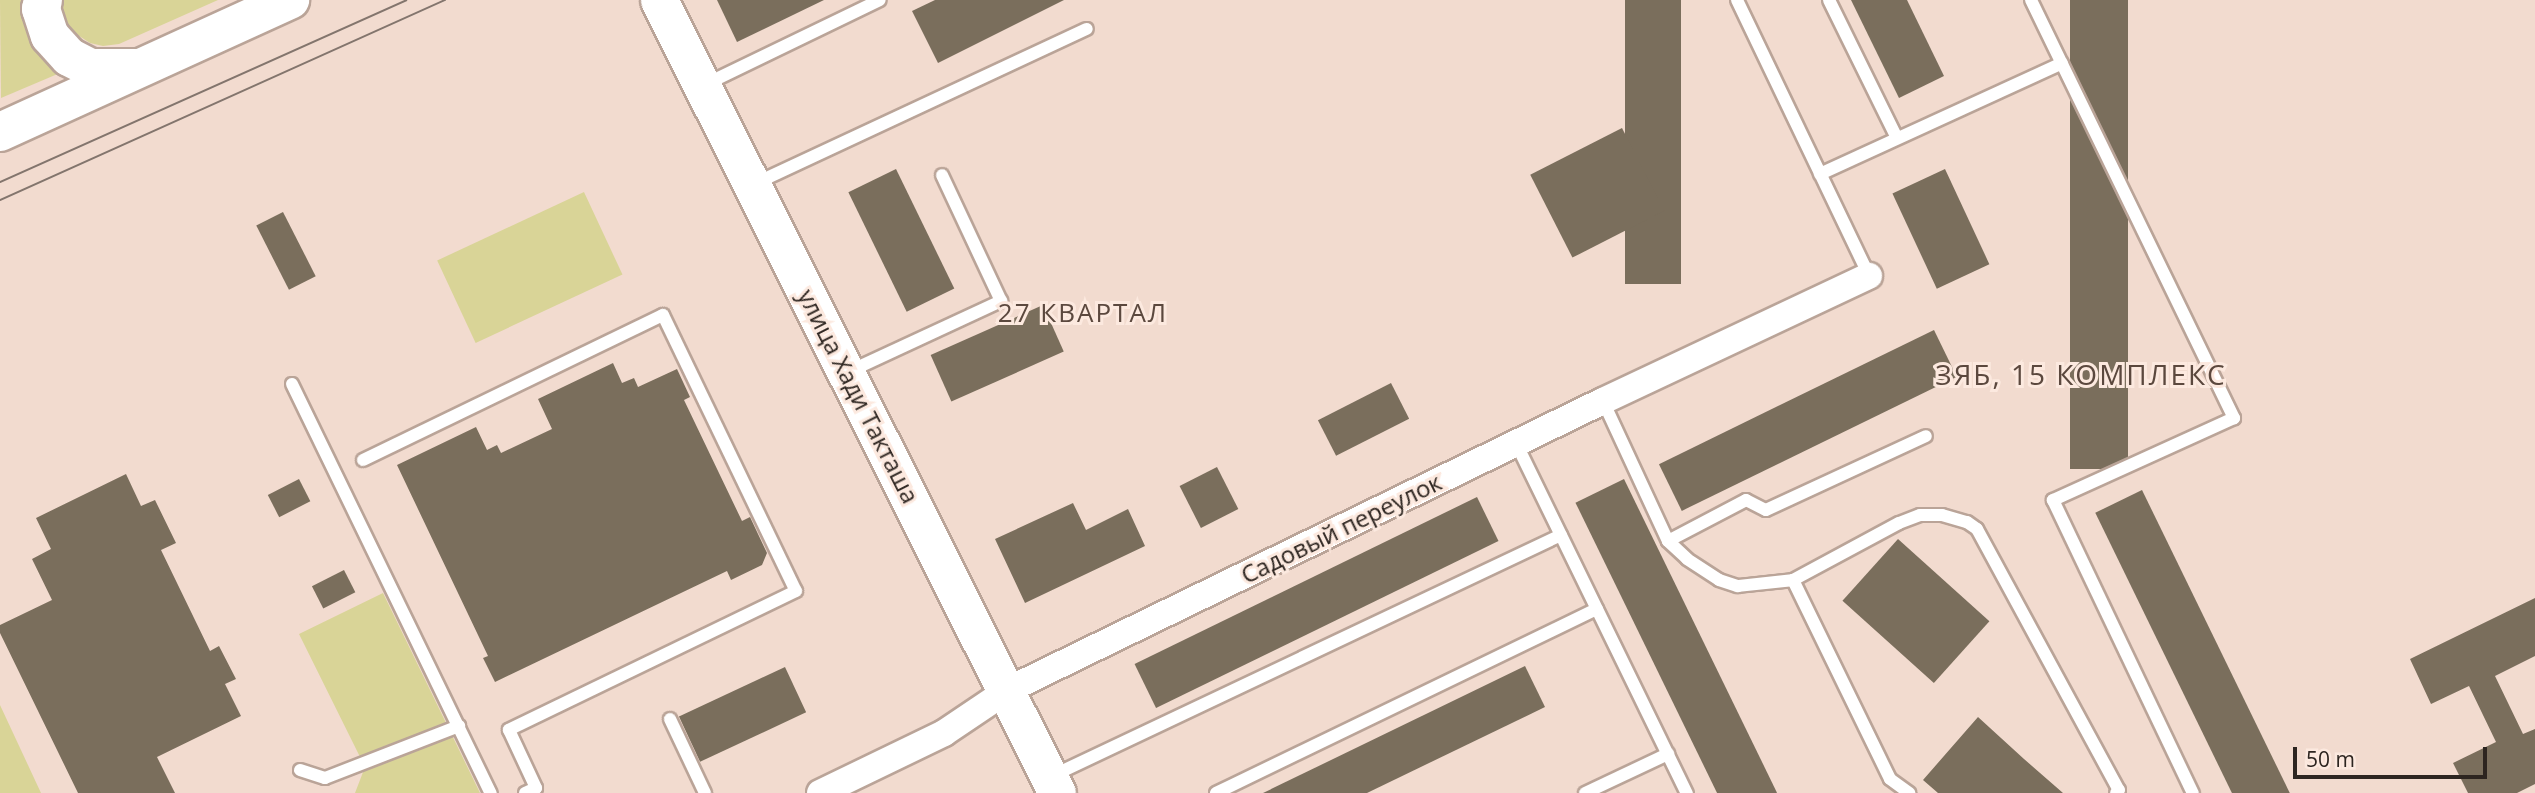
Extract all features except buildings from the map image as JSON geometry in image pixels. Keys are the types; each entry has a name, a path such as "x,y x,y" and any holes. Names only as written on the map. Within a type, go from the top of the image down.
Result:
{"main road":[{"path":"43,0 41,9 50,36 69,57 91,68 140,68"},
{"path":"0,132 290,0"},
{"name":"улица Хади Такташа","path":"659,0 1008,690 1053,785"}],"street":[{"name":"Садовый переулок","path":"836,789 944,733 1008,690 1603,401 1869,276"}],"lane":[{"path":"703,85 880,0"},
{"path":"1737,0 1869,276"},
{"path":"1829,0 1897,138"},
{"path":"2031,0 2234,418 2053,500 2193,793"},
{"path":"753,184 1087,29"},
{"path":"1820,174 2062,63"},
{"path":"848,372 1001,301 942,175"},
{"path":"363,460 663,314 796,591 509,730 536,788 525,793"},
{"path":"292,384 491,793"},
{"path":"1603,401 1668,541 1687,559 1719,580 1738,586 1793,580 1899,523 1920,515 1942,515 1967,522 1977,529 2119,790 2116,793"},
{"path":"1668,541 1746,500 1766,510 1926,436"},
{"path":"1516,443 1687,793"},
{"path":"1053,785 1561,535"},
{"path":"1793,580 1890,779 1909,793"},
{"path":"1216,793 1597,609"},
{"path":"670,719 705,793"},
{"path":"300,770 325,778 459,726"},
{"path":"1586,793 1668,754"}],"shaded area":[{"path":"0,0 24,0 67,70 1,98"},
{"path":"57,0 218,0 119,44 103,46 90,43 70,30"},
{"path":"584,192 622,274 476,343 437,260"},
{"path":"383,593 480,793 355,793 365,767 299,634"},
{"path":"0,705 41,793 0,793"}],"tram line":[{"path":"0,182 406,0"},
{"path":"0,200 445,0"}],"district":[{"name":"27 КВАРТАЛ","path":"1083,313"},
{"name":"ЗЯБ, 15 КОМПЛЕКС","path":"2081,374"}]}
